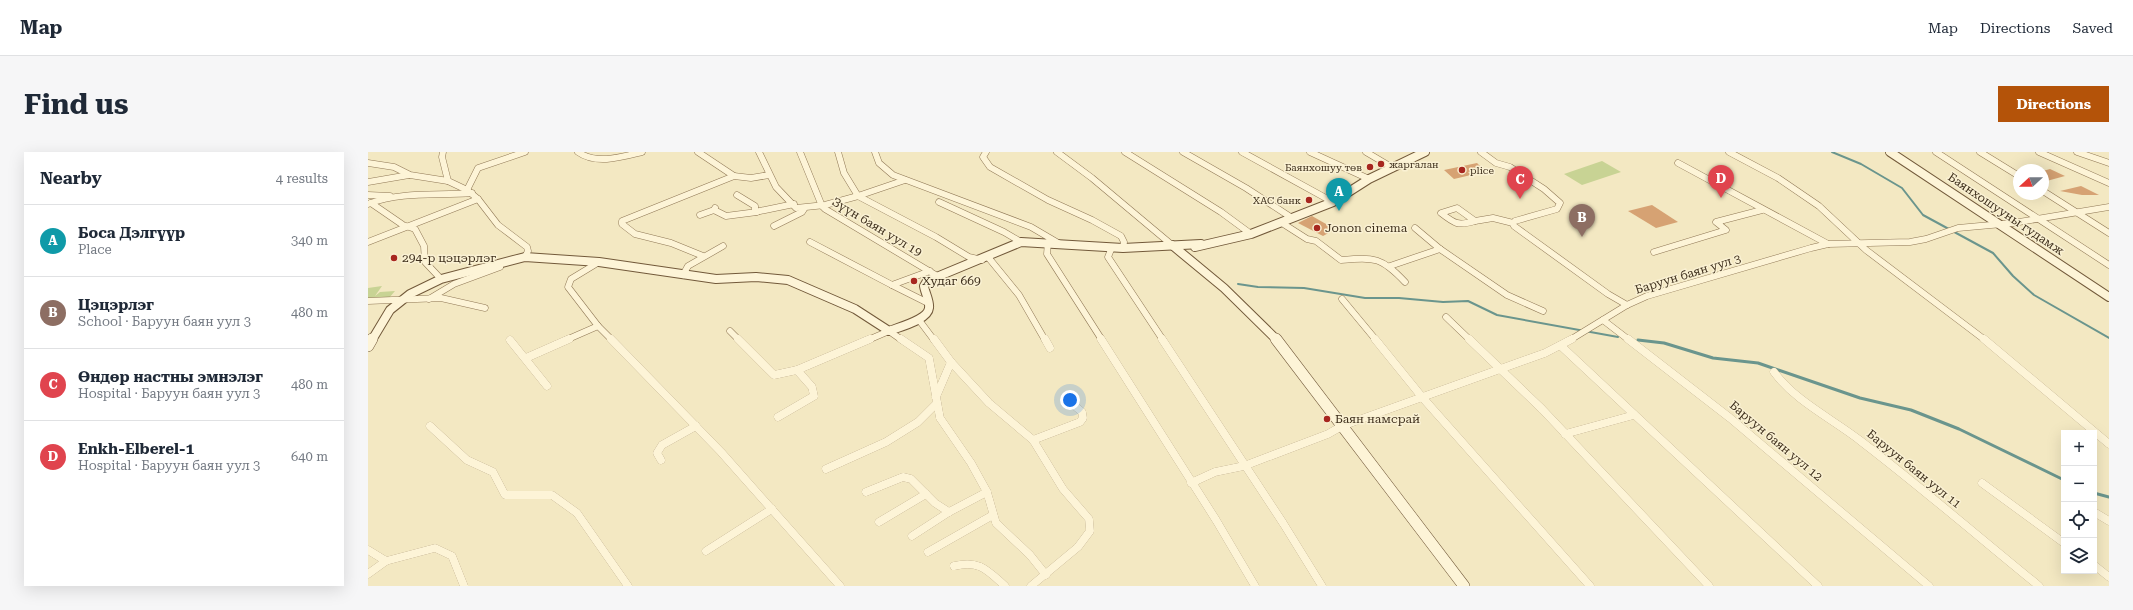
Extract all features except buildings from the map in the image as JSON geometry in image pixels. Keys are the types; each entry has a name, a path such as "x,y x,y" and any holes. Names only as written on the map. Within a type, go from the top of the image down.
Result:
{"street":[{"path":"443,152 442,157 448,181"},
{"path":"470,192 473,175 478,168 521,152"},
{"path":"578,152 581,155 601,160 642,152"},
{"path":"698,152 734,176 751,178 769,175"},
{"path":"759,152 767,164 769,175 782,193 794,204 796,208 822,206 858,196 905,180"},
{"name":"Зүүн баян уул 19","path":"800,152 822,206 939,277"},
{"path":"838,152 844,173 858,196 969,257 985,258 1019,295 1050,348"},
{"path":"875,152 876,159 883,168 905,180 1031,227 1060,244"},
{"path":"986,152 983,157 990,167 1048,200 1092,220 1121,236 1124,242 1123,248"},
{"path":"1057,152 1092,178 1224,288 1279,342 1464,586"},
{"path":"1125,152 1221,212 1251,234"},
{"path":"1183,152 1246,188 1292,218"},
{"path":"1242,152 1333,202"},
{"path":"1310,152 1369,179"},
{"path":"1366,152 1392,168"},
{"path":"730,331 774,375 797,370 919,320 926,314 929,307 924,286 927,281 1021,242 1048,242 1123,248 1201,244 1251,234 1333,202 1369,179 1424,152"},
{"path":"1480,152 1496,163 1510,167 1544,189 1560,203 1557,209 1515,221 1513,223"},
{"path":"1729,152 1797,190 1836,221 1858,243 1893,272 1979,335 2109,444"},
{"name":"Баянхошууны гудамж","path":"1890,152 2109,296"},
{"path":"1936,152 2109,265"},
{"path":"1980,152 2013,172"},
{"path":"2039,152 2109,184"},
{"path":"2077,152 2109,163"},
{"path":"368,163 394,167 410,174 448,181 470,192 478,199 498,225 527,247 528,251 522,257 510,264 458,283 436,293 429,299"},
{"path":"1678,163 1762,210 1828,244"},
{"path":"368,182 410,174"},
{"path":"703,256 671,243 635,234 622,224 622,221 734,176"},
{"path":"368,186 378,180"},
{"path":"369,203 394,197 470,192"},
{"path":"368,194 394,197"},
{"path":"737,194 755,206 755,212 757,212"},
{"path":"2049,195 2109,233"},
{"path":"368,242 408,228 440,213 478,199"},
{"path":"939,202 1004,232 1021,242"},
{"path":"369,203 408,228 415,229 424,246 425,262 441,279"},
{"path":"700,215 715,209 726,216 757,212 794,204"},
{"name":"Баруун баян уул 3","path":"1476,222 1457,208 1441,213 1457,225 1476,222 1495,217 1501,217 1513,223 1608,294 1627,305 1647,296 1828,244 1910,242 1926,239 1958,228 2039,219 2109,207"},
{"path":"774,226 802,212 804,208"},
{"path":"1654,252 1726,230 1716,222 1762,210"},
{"path":"1282,223 1307,239 1316,241 1341,260 1374,257 1384,261 1405,282"},
{"path":"1415,228 1440,249 1507,295 1543,311"},
{"path":"810,242 928,303"},
{"path":"1048,242 1047,254 1191,483 1216,520 1255,586"},
{"path":"1186,257 1190,249 1201,244"},
{"path":"683,275 688,266 703,256 723,246"},
{"path":"1112,247 1108,257 1244,466 1283,523 1322,586"},
{"path":"1390,266 1440,249"},
{"path":"368,346 390,310 402,299 441,279 522,257 599,262 716,279 756,277 788,280 855,309 929,358 940,418 987,492 996,523 1030,555 1046,575"},
{"path":"599,262 571,279 568,287 598,326 696,426 840,586"},
{"name":"Зүүн баян уул 19","path":"892,285 930,271"},
{"path":"368,301 441,298 485,308"},
{"path":"1342,299 1422,397 1590,586"},
{"path":"1191,483 1215,472 1244,466 1328,434 1342,426 1500,370 1561,346 1583,334 1627,305"},
{"path":"1446,317 1565,434 1709,586"},
{"path":"919,320 951,362 988,403 1033,440 1047,461 1063,490 1089,518 1090,531 1078,547 1031,586"},
{"name":"Баруун баян уул 12","path":"1603,320 1730,418 1929,586"},
{"path":"526,358 598,326"},
{"path":"510,340 547,386"},
{"path":"1561,346 1818,586"},
{"path":"826,469 886,442 918,422 937,400 951,362"},
{"path":"778,417 814,396 812,387 797,370"},
{"name":"Баруун баян уул 11","path":"1774,372 1779,380 1790,389 1852,435 2039,586"},
{"path":"1033,440 1080,422 1083,418 1082,412 1076,406"},
{"path":"1565,434 1634,415"},
{"path":"430,426 467,460 493,472 505,495 552,495 577,513 628,586"},
{"path":"661,460 658,453 662,445 696,426"},
{"path":"866,492 903,477 911,479 935,504 949,512"},
{"path":"1982,483 2061,541"},
{"path":"912,536 949,512 987,492"},
{"path":"879,522 926,494"},
{"path":"706,551 772,509"},
{"path":"2097,514 2109,521"},
{"path":"928,552 993,515"},
{"path":"368,574 386,560 435,548 452,556 464,586"},
{"path":"368,550 386,560"},
{"path":"954,566 967,562 977,563 1005,586"},
{"path":"2097,568 2109,576"}],"green space":[{"path":"1602,161 1621,172 1582,185 1564,174"},
{"path":"382,286 375,296 380,292 395,291 389,298 368,299 368,288"}],"waterway":[{"path":"1832,152 1861,164 1902,188 1923,215 1993,253 2013,276 2034,295 2109,338"},
{"path":"1238,284 1258,287 1304,288 1365,298 1399,298 1443,302 1468,301 1497,315 1618,337"},
{"path":"1638,340 1664,343 1713,358 1758,363 1860,398 1911,410 1959,429 2061,479"},
{"path":"2097,494 2109,497"}],"place":[{"name":"жаргалан","path":"1381,164"},
{"name":"Баянхошуу төв","path":"1370,167"},
{"name":"plice","path":"1462,170"},
{"name":"Enkh-Elberel-1","path":"1721,198"},
{"name":"Өндөр настны эмнэлэг","path":"1520,199"},
{"name":"ХАС банк","path":"1309,200"},
{"name":"Боса Дэлгүүр","path":"1339,211"},
{"name":"Jonon cinema","path":"1317,228"},
{"name":"Цэцэрлэг","path":"1582,237"},
{"name":"294-р цэцэрлэг","path":"394,258"},
{"name":"Худаг 669","path":"914,281"},
{"name":"Баян намсрай","path":"1327,419"}]}
